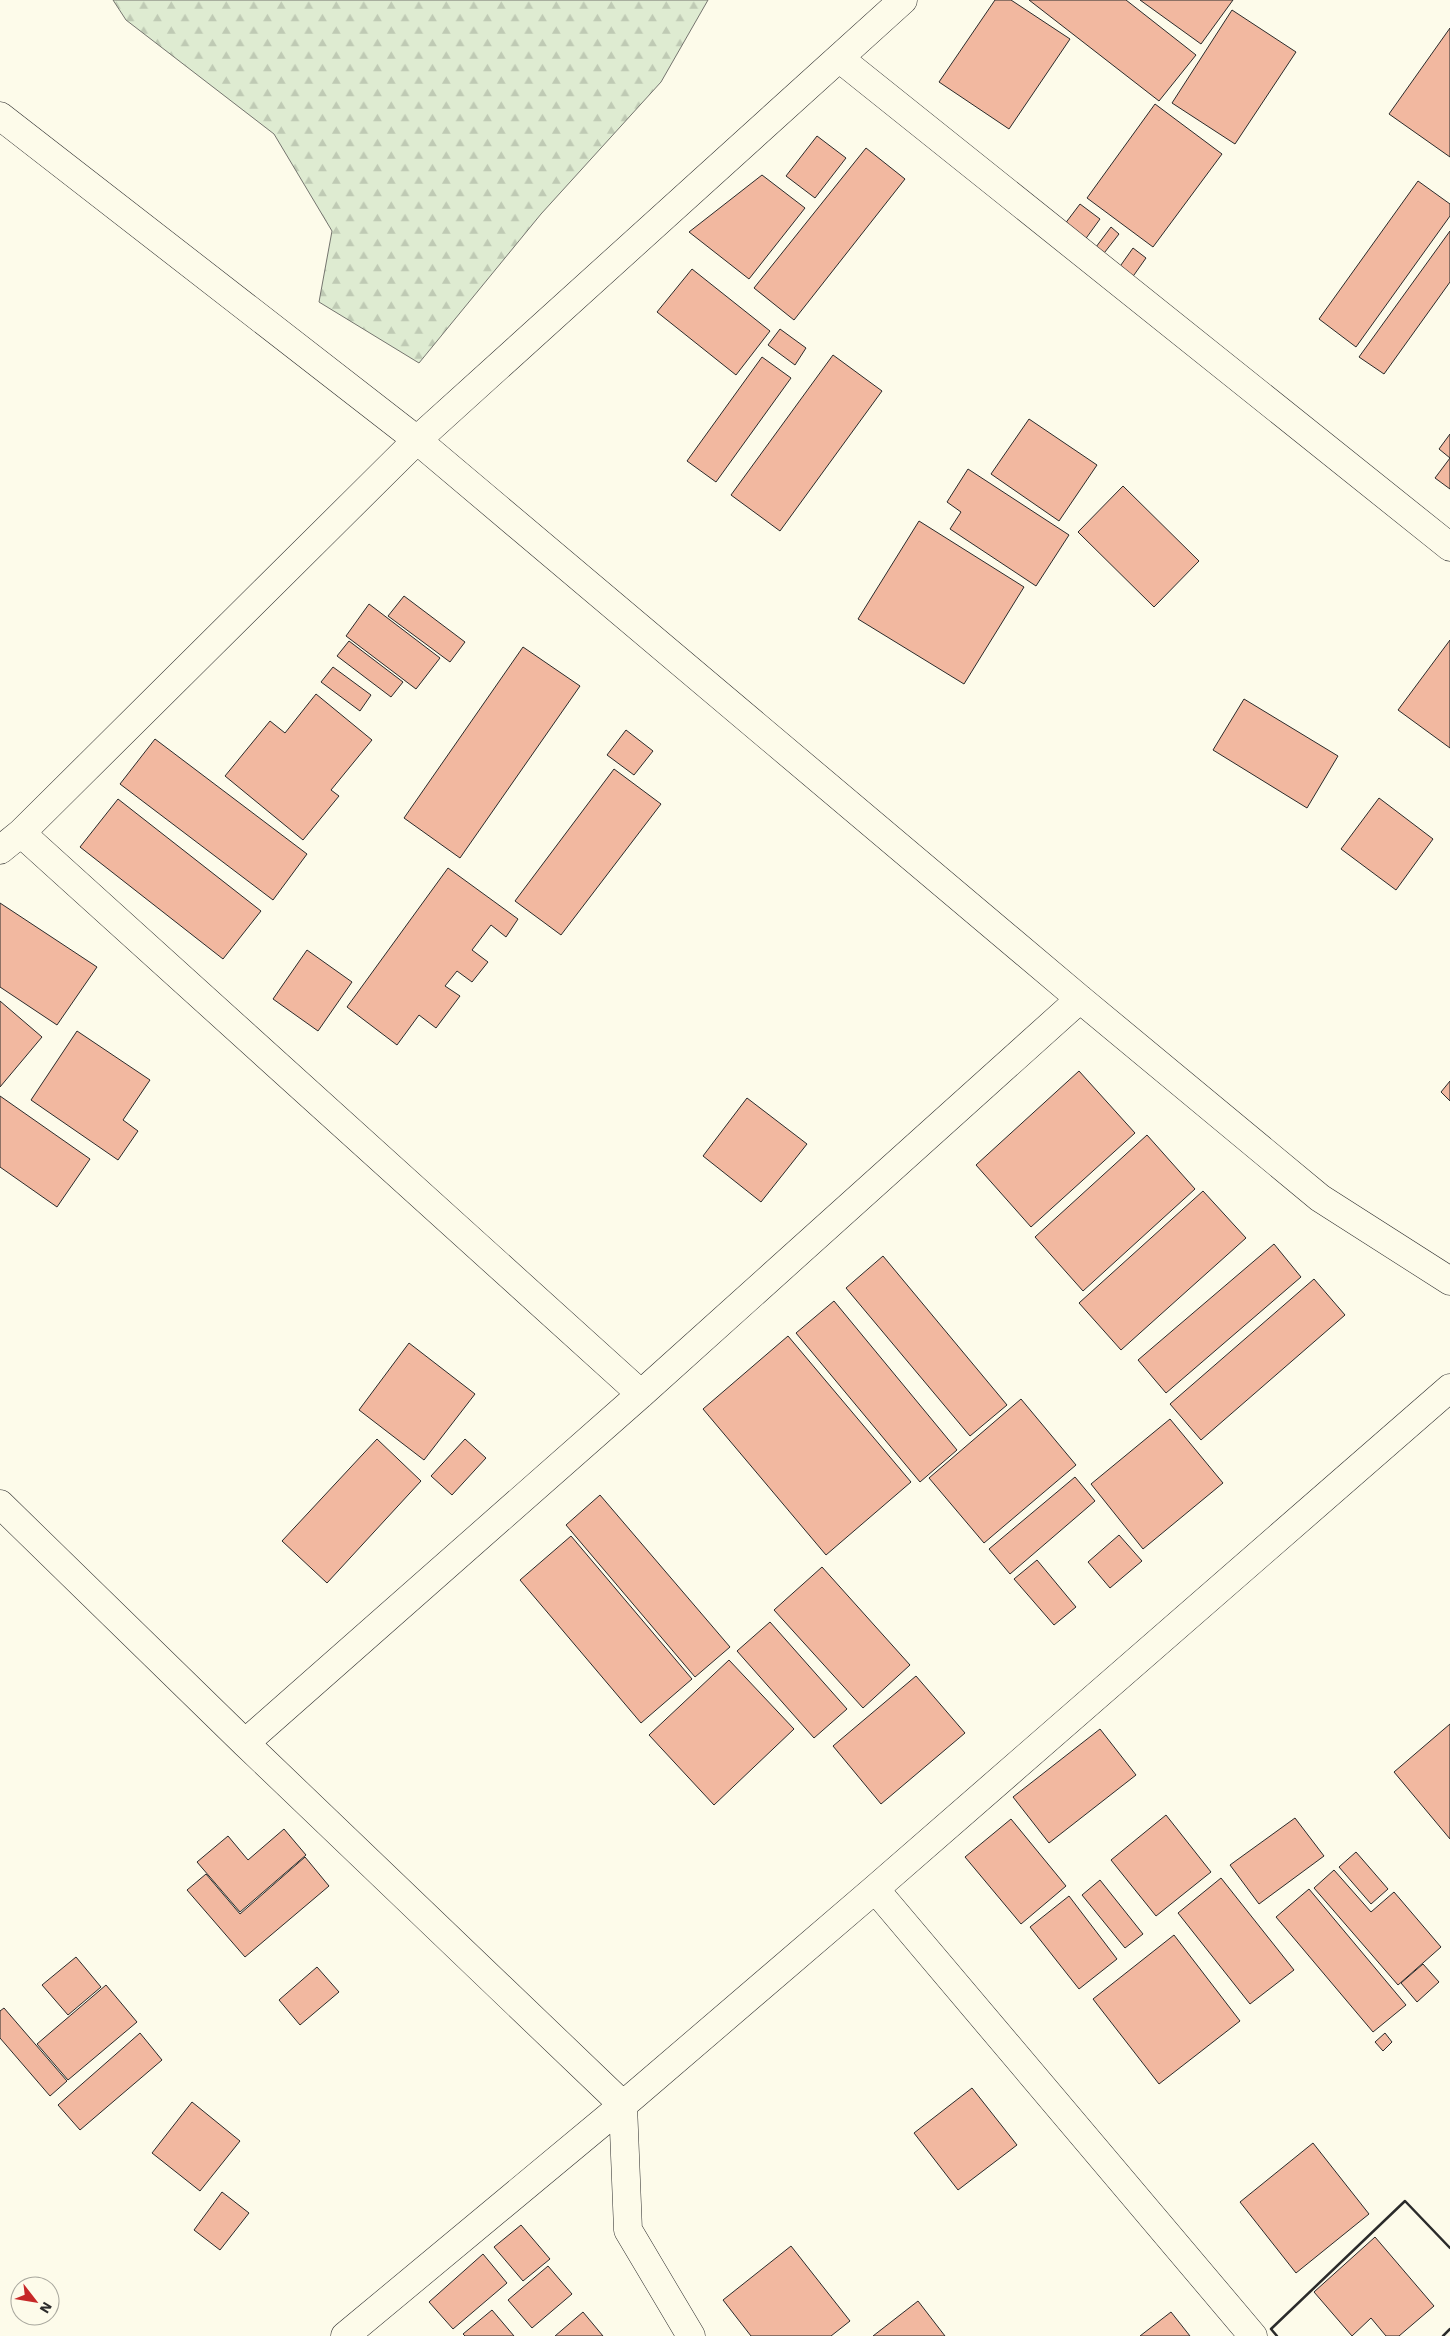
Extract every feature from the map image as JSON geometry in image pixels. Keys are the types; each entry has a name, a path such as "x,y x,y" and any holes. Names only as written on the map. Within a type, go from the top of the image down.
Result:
{"street":[{"path":"0,850 21,833 417,440 903,0"},
{"path":"839,58 1450,547"},
{"path":"0,116 417,440 1080,1000 1320,1198 1450,1281"},
{"path":"21,833 641,1394"},
{"path":"245,1743 641,1394 1080,1000"},
{"path":"346,2336 623,2105 875,1889 1450,1388"},
{"path":"0,1504 245,1743 623,2105 628,2230 691,2336"},
{"path":"875,1889 1253,2336"}],"green space":[{"path":"113,0 708,0 661,82 541,214 419,363 319,302 332,231 274,134 126,20"}],"building":[{"path":"995,0 1011,0 1070,39 1009,129 939,82"},
{"path":"1029,0 1126,0 1196,55 1159,101"},
{"path":"1140,0 1233,0 1201,44"},
{"path":"1232,10 1296,52 1235,144 1172,103"},
{"path":"1450,28 1450,157 1389,114"},
{"path":"1155,104 1222,154 1153,247 1087,198"},
{"path":"817,136 846,158 815,198 786,176"},
{"path":"866,148 905,179 794,320 754,288"},
{"path":"762,175 805,208 749,279 689,232"},
{"path":"1418,181 1450,204 1450,216 1356,347 1319,319"},
{"path":"1080,204 1100,219 1079,248 1058,233"},
{"path":"1111,227 1119,234 1101,257 1093,251"},
{"path":"1450,231 1450,282 1384,374 1359,357"},
{"path":"1133,248 1146,258 1129,282 1116,272"},
{"path":"692,269 770,331 736,375 657,312"},
{"path":"780,329 806,348 795,365 768,345"},
{"path":"833,355 882,391 780,531 731,495"},
{"path":"762,357 791,378 716,482 687,461"},
{"path":"1029,419 1097,465 1059,521 991,474"},
{"path":"1450,434 1450,458 1439,449"},
{"path":"1450,458 1450,489 1435,478"},
{"path":"968,469 1069,535 1036,586 950,529 961,512 947,502"},
{"path":"1123,486 1199,561 1154,607 1078,532"},
{"path":"919,521 1024,587 964,684 858,619"},
{"path":"404,596 465,642 450,662 388,616"},
{"path":"369,604 440,658 416,689 346,636"},
{"path":"1450,640 1450,748 1398,710"},
{"path":"349,641 403,682 391,697 337,656"},
{"path":"523,647 580,686 460,858 404,818"},
{"path":"333,667 371,695 360,711 321,682"},
{"path":"316,694 372,740 331,790 339,796 303,840 225,776 270,721 285,733"},
{"path":"1244,699 1338,756 1307,808 1213,750"},
{"path":"626,730 653,751 634,775 607,755"},
{"path":"155,739 307,854 273,900 120,784"},
{"path":"614,769 661,804 561,935 515,901"},
{"path":"1379,798 1433,839 1396,890 1341,849"},
{"path":"118,799 261,911 223,959 80,847"},
{"path":"448,868 518,919 506,937 491,925 472,950 488,962 472,982 457,971 445,986 460,996 436,1028 419,1015 397,1045 347,1007"},
{"path":"0,903 97,967 57,1025 0,987"},
{"path":"307,950 352,982 318,1031 273,999"},
{"path":"0,1001 42,1037 0,1087"},
{"path":"77,1031 150,1080 123,1120 138,1131 118,1160 31,1100"},
{"path":"1079,1071 1135,1133 1031,1227 976,1165"},
{"path":"1450,1081 1450,1101 1441,1092"},
{"path":"0,1096 90,1159 57,1207 0,1167"},
{"path":"747,1098 807,1144 761,1202 703,1156"},
{"path":"1147,1135 1195,1189 1083,1291 1035,1237"},
{"path":"1203,1191 1246,1238 1121,1350 1079,1303"},
{"path":"1274,1244 1301,1277 1166,1393 1138,1360"},
{"path":"883,1256 1007,1405 970,1436 846,1288"},
{"path":"1314,1279 1345,1315 1201,1440 1170,1404"},
{"path":"834,1301 957,1450 920,1482 796,1333"},
{"path":"788,1336 911,1482 826,1555 703,1409"},
{"path":"409,1343 475,1394 424,1460 359,1410"},
{"path":"1021,1399 1076,1465 984,1543 929,1478"},
{"path":"1170,1419 1223,1483 1143,1549 1091,1484"},
{"path":"377,1439 421,1481 327,1583 282,1541"},
{"path":"465,1439 486,1458 452,1495 431,1476"},
{"path":"1075,1477 1095,1501 1010,1574 989,1549"},
{"path":"600,1495 730,1647 695,1677 566,1525"},
{"path":"1119,1535 1142,1561 1110,1588 1088,1562"},
{"path":"571,1536 692,1679 641,1723 520,1580"},
{"path":"1037,1560 1076,1607 1054,1625 1014,1579"},
{"path":"822,1567 910,1665 863,1708 774,1610"},
{"path":"770,1622 847,1709 814,1738 737,1651"},
{"path":"729,1660 794,1729 714,1805 649,1735"},
{"path":"916,1676 965,1733 881,1804 833,1746"},
{"path":"1450,1724 1450,1839 1394,1772"},
{"path":"1100,1729 1136,1775 1049,1843 1013,1797"},
{"path":"1166,1815 1211,1872 1156,1916 1111,1860"},
{"path":"1295,1818 1324,1856 1259,1904 1230,1865"},
{"path":"1011,1819 1066,1886 1021,1924 965,1857"},
{"path":"284,1829 306,1855 240,1912 197,1862 228,1836 248,1860"},
{"path":"1356,1852 1388,1889 1371,1904 1339,1867"},
{"path":"305,1857 329,1886 245,1957 187,1890 206,1874 240,1914"},
{"path":"1334,1870 1371,1912 1394,1892 1441,1947 1398,1985 1314,1888"},
{"path":"1221,1878 1294,1970 1250,2004 1178,1913"},
{"path":"1100,1880 1143,1934 1125,1948 1082,1895"},
{"path":"1309,1889 1406,2005 1373,2032 1276,1917"},
{"path":"1069,1896 1117,1959 1079,1989 1030,1927"},
{"path":"1174,1935 1240,2021 1159,2084 1093,1999"},
{"path":"76,1957 101,1987 68,2015 42,1985"},
{"path":"1423,1964 1439,1982 1417,2002 1401,1983"},
{"path":"317,1967 339,1992 300,2025 279,2000"},
{"path":"106,1985 137,2022 68,2080 37,2044"},
{"path":"4,2008 67,2081 50,2096 0,2038 0,2011"},
{"path":"140,2033 162,2060 80,2130 58,2105"},
{"path":"1385,2033 1392,2042 1383,2051 1375,2042"},
{"path":"972,2088 1017,2145 958,2190 914,2133"},
{"path":"192,2102 240,2141 200,2191 152,2153"},
{"path":"1313,2143 1369,2214 1296,2273 1240,2202"},
{"path":"222,2192 249,2213 220,2250 194,2230"},
{"path":"521,2225 550,2259 523,2281 494,2247"},
{"path":"1375,2237 1434,2306 1399,2336 1386,2336 1371,2318 1352,2336 1314,2292"},
{"path":"791,2246 850,2321 831,2336 751,2336 723,2300"},
{"path":"483,2254 507,2283 453,2329 429,2302"},
{"path":"548,2266 572,2294 532,2328 508,2300"},
{"path":"918,2301 945,2336 873,2336"},
{"path":"492,2310 514,2336 465,2336 463,2334"},
{"path":"583,2312 603,2336 555,2336"},
{"path":"1171,2312 1190,2336 1140,2336"}],"wall":[{"path":"1277,2336 1271,2329 1405,2201 1450,2248"},
{"path":"1443,2336 1450,2329"}]}
